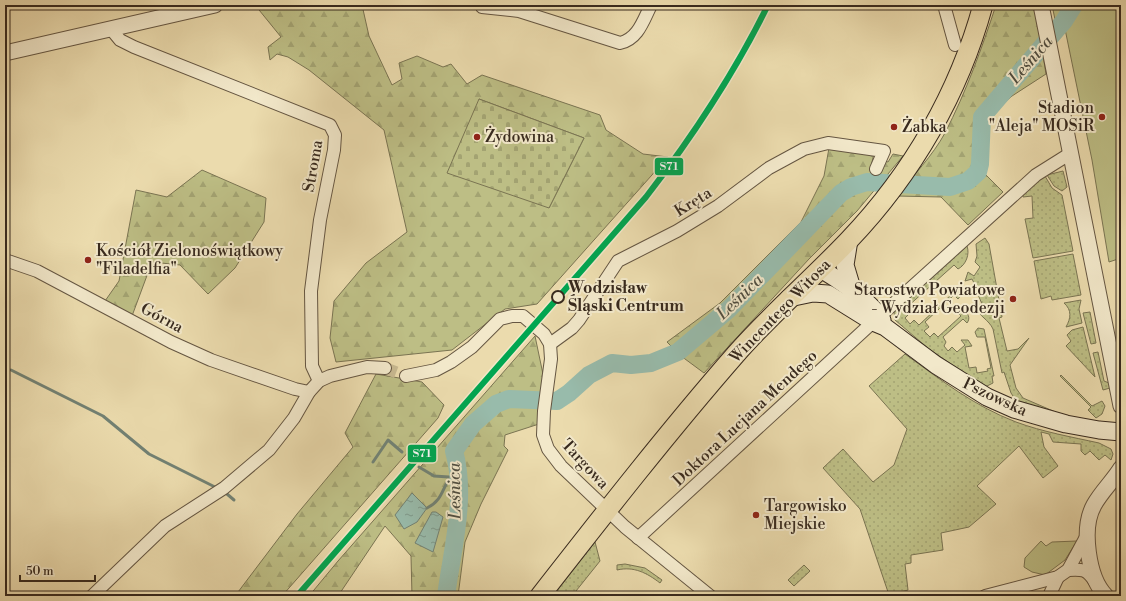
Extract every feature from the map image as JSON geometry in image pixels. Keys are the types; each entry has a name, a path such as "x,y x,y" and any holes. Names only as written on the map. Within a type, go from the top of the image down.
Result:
{"main road":[{"name":"Wincentego Witosa","path":"540,596 652,455 735,355 789,298 850,240 877,208 904,172 937,120 959,77 974,39 983,5"},
{"path":"850,240 846,265 853,292"},
{"path":"789,298 813,293 828,294 820,269"},
{"name":"Pszowska","path":"820,269 837,278 853,292 879,322"},
{"name":"Pszowska","path":"828,294 879,322 936,365 987,397 1014,408 1066,424 1121,432"}],"street":[{"path":"5,53 215,5"},
{"path":"482,7 519,11 620,43 628,41 635,36 651,5"},
{"path":"944,5 955,45"},
{"path":"1041,5 1121,406"},
{"name":"Stroma","path":"111,29 120,40 134,47 330,125 335,135 334,150 320,220 311,291 312,366 319,381"},
{"name":"Kręta","path":"550,344 572,328 618,261 677,231 718,206 768,168 804,149 828,143 884,151 876,169"},
{"name":"Doktora Lucjana Mendego","path":"638,538 879,322 965,238 1036,175 1071,153"},
{"name":"Górna","path":"5,260 38,271 171,342 211,360 294,389 309,392"},
{"path":"406,376 436,370 451,362 472,347 500,319 512,316 523,316 544,334 550,344"},
{"name":"Targowa","path":"550,344 551,359 544,411 543,435 548,449 561,466 608,511 638,538 710,596"},
{"path":"92,596 164,526 224,488 269,450 294,418 309,392 319,381 330,376 367,366 385,368"},
{"path":"1096,583 1090,562 1087,523 1093,507 1121,468"},
{"path":"1049,596 1087,535"},
{"path":"985,596 1063,573 1084,569 1089,573 1106,596"}],"green space":[{"path":"255,5 362,5 369,36 392,85 402,79 399,63 417,56 443,67 451,64 467,84 482,75 600,115 606,130 643,154 668,157 537,304 505,309 452,350 336,362 330,338 334,301 366,263 407,232 384,130 309,70 288,57 277,54 270,60 268,47 281,37","holes":["479,99 584,138 549,208"]},
{"path":"996,5 1035,5 1046,74 1012,96 985,119 985,174 1003,192 968,225 941,197 897,196 929,157 945,133 973,70"},
{"path":"1052,5 1076,5 1058,34"},
{"name":"Stadion \"Aleja\" MOSiR","path":"1079,5 1121,5 1121,258 1109,262 1092,160 1065,29"},
{"path":"479,99 584,138 549,208 447,173"},
{"path":"829,148 874,153 871,167 885,161 888,162 893,154 903,156 857,211 809,259 704,373 681,356 667,342 720,303 801,222 824,176"},
{"path":"202,170 266,198 264,222 235,268 208,294 180,265 152,262 132,316 105,301 119,281 136,190 167,197"},
{"path":"1063,171 1067,187 1062,191 1054,186 1047,175"},
{"path":"1045,176 1052,188 1062,195 1073,251 1033,258 1025,219 1033,218 1032,196 1023,197 1023,192"},
{"path":"985,238 989,244 1002,317 999,318 1007,351 1018,349 1029,338 1010,365 1016,388 1023,398 1060,414 1020,402 1015,399 1011,393 1004,372 1002,373 993,329 975,307 982,304 976,290 970,292 968,288 975,285 972,279 965,281 968,272 974,276 980,267 975,262 977,256 976,244"},
{"path":"967,246 968,256 963,265 958,269 954,265 906,308 910,313 905,318 910,324 914,320 919,325 953,293 949,288 954,286 958,288 961,294 959,298 958,299 954,295 925,322 929,327 924,331 930,337 934,333 938,337 961,316 957,312 962,310 966,312 969,317 967,323 963,319 943,337 946,342 944,346 948,351 952,347 957,352 965,345 961,340 968,340 972,346 965,347 969,368 976,367 977,373 988,371 987,369 991,368 985,337 977,337 975,332 978,328 984,329 994,376 992,376 993,383 985,387 929,349 895,320 894,312"},
{"path":"1073,254 1081,295 1052,300 1051,296 1041,299 1034,261"},
{"path":"1081,300 1079,309 1082,323 1066,327 1070,314 1064,303"},
{"path":"1090,312 1096,343 1091,344 1083,313"},
{"path":"1083,327 1095,377 1066,346 1071,341 1067,335 1072,330"},
{"path":"535,336 544,379 539,424 505,435 504,446 508,450 481,504 465,542 458,596 412,596 411,556 385,526 338,596 309,596 338,561"},
{"path":"1098,352 1104,381 1109,383 1110,388 1103,390 1093,353"},
{"path":"905,354 958,392 1001,416 1037,429 1099,443 1111,449 1113,454 1111,460 1105,455 1099,460 1090,451 1085,455 1081,451 1081,444 1053,442 1049,434 1041,432 1044,447 1058,466 1043,478 1019,446 977,486 996,504 969,527 941,533 943,550 911,555 911,563 905,564 908,590 889,595 860,509 823,468 843,449 873,482 894,465 907,429 869,386"},
{"path":"376,374 422,382 444,405 438,418 282,596 235,596 297,514 353,447 345,433"},
{"path":"1061,375 1092,406 1102,401 1105,406 1102,414 1096,418 1088,410 1091,407 1060,376"},
{"path":"1041,541 1046,546 1052,542 1077,541 1065,560 1045,575 1032,572 1024,567 1025,558"},
{"path":"595,542 600,561 572,596 553,596"},
{"path":"625,564 645,568 662,580 660,583 640,571 629,569 617,570 617,565"},
{"path":"804,565 810,571 794,586 788,580"}],"water":[{"path":"412,493 427,508 417,522 404,529 395,515"},
{"path":"432,512 436,512 443,517 433,552 415,543"}],"waterway":[{"name":"Leśnica","path":"446,596 455,542 459,505 458,469 454,451 473,424 496,404 509,399 557,401 569,393 589,375 612,363 631,365 651,363 678,352 729,309 841,193 851,187 867,182 950,187 968,181 978,172 980,164 982,117 1064,21 1074,5"},
{"path":"11,370 103,416 149,454 215,487"},
{"path":"373,462 388,440 402,452"},
{"path":"419,467 434,476 449,477"},
{"path":"427,508 437,500 448,481 457,472"},
{"path":"227,494 234,500"}],"tunnel":[{"path":"385,368 406,376"}],"transit line":[{"name":"S71","path":"297,596 646,197 712,104 741,56 768,5"}],"place":[{"name":"Stadion \"Aleja\" MOSiR","path":"1102,117"},
{"name":"Żabka","path":"894,127"},
{"name":"Żydowina","path":"477,137"},
{"name":"Kościół Zielonoświątkowy \"Filadelfia\"","path":"88,260"},
{"name":"Wodzisław Śląski Centrum","path":"558,297"},
{"name":"Starostwo Powiatowe - Wydział Geodezji","path":"1013,299"},
{"name":"Targowisko Miejskie","path":"756,515"}]}
